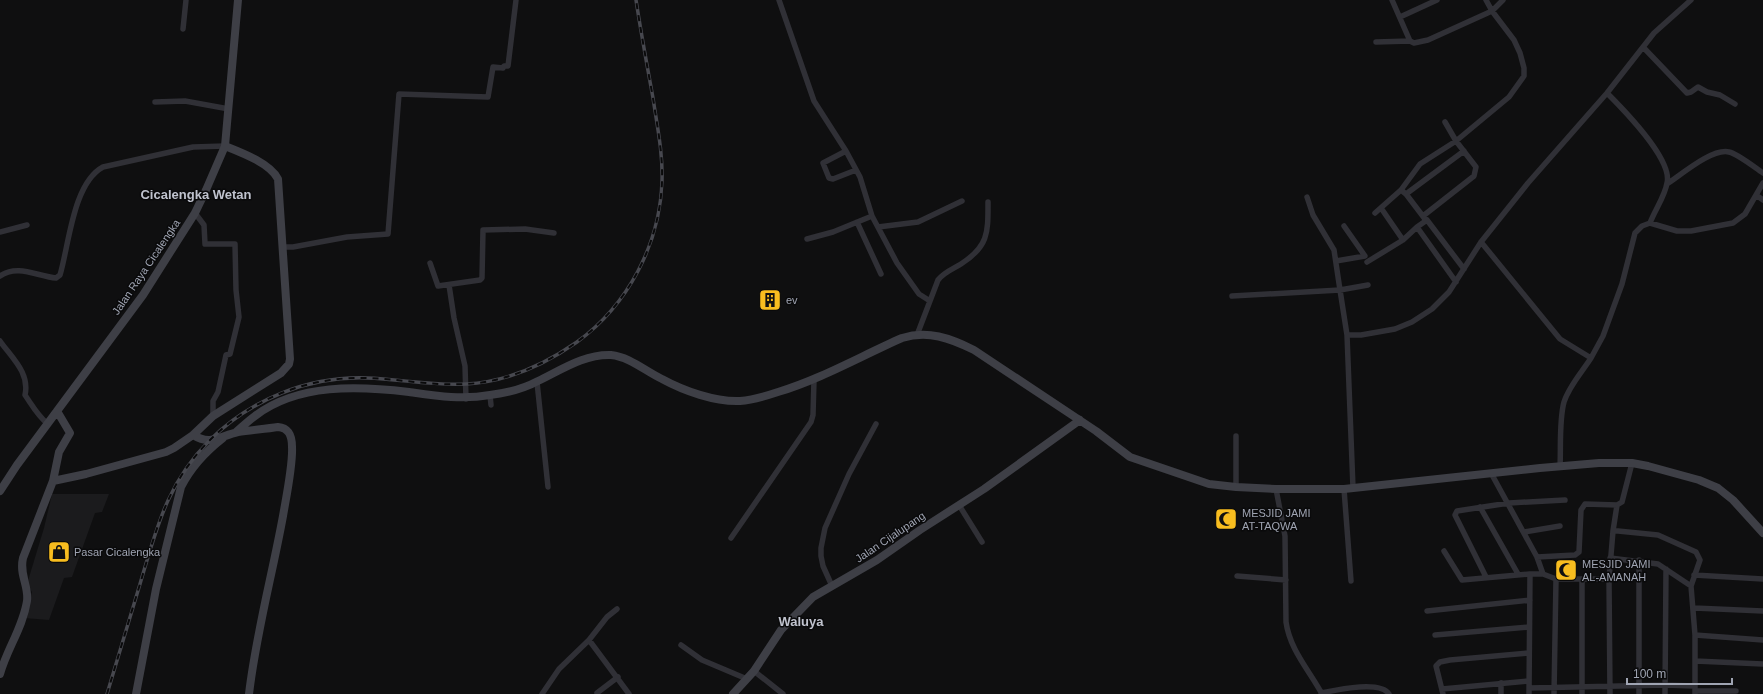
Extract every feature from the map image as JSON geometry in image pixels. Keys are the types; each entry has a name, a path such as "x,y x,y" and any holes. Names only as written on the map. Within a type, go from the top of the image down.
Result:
{"street":[{"path":"183,29 186,0"},
{"name":"Jalan Raya Cicalengka","path":"0,491 47,424 143,295 195,213 218,166 225,146 238,0"},
{"path":"283,247 293,247 347,237 388,234 399,94 488,97 493,67 502,68 504,66 508,66 516,0"},
{"path":"779,0 814,101 846,151 856,170 863,186 872,216 897,263 919,294 930,301"},
{"path":"1392,0 1410,41"},
{"path":"1400,17 1437,0"},
{"path":"1404,192 1420,164 1456,141 1509,97 1524,76 1524,68 1520,52 1514,40 1492,11 1486,0"},
{"path":"1376,42 1410,41 1419,43 1492,11 1502,0"},
{"path":"1347,335 1355,336 1396,329 1412,322 1432,309 1449,292 1481,242 1528,183 1607,93 1654,33 1690,0"},
{"path":"1643,47 1687,93 1698,87 1706,92 1720,95 1735,104"},
{"path":"1607,93 1627,113 1667,168 1667,184 1650,223"},
{"path":"155,102 185,101 229,109"},
{"path":"1366,262 1403,240 1425,218 1474,176 1476,168 1456,141 1445,122"},
{"path":"0,276 6,272 15,270 56,278 60,276 70,229 86,186 95,171 103,167 193,147 225,146 241,152 276,174 280,186 290,359 289,364 281,373 213,416 193,435 166,452 86,474 53,481"},
{"path":"846,151 823,163 829,178 833,179 856,170"},
{"path":"1375,214 1381,208 1464,151"},
{"path":"1667,184 1707,157 1715,153 1728,151 1763,173"},
{"path":"1560,467 1561,421 1564,403 1573,384 1591,358 1602,336 1622,284 1635,233 1642,226 1650,223 1677,231 1692,231 1733,223 1745,214 1763,183"},
{"path":"1404,192 1464,269"},
{"path":"1756,195 1763,200"},
{"path":"1307,197 1315,219 1334,250 1336,261 1347,335 1353,488"},
{"path":"878,227 918,222 962,201"},
{"path":"917,335 940,276 970,257 984,242 988,231 988,202"},
{"path":"1381,208 1403,240"},
{"path":"195,213 204,225 205,244 235,244 236,290 240,317 230,354 226,355 218,392 213,401 213,416"},
{"path":"808,239 833,232 872,216"},
{"path":"858,222 881,274"},
{"path":"0,232 27,225"},
{"path":"1336,261 1365,256 1344,226"},
{"path":"1416,227 1456,282"},
{"path":"430,263 437,285 449,285 481,279 484,230 525,229 554,233"},
{"path":"1481,242 1560,339 1591,358"},
{"path":"449,285 454,318 465,366 466,399"},
{"path":"1232,296 1340,290 1368,285"},
{"path":"236,432 256,415 287,398 335,389 359,388 466,399 490,396 509,392 537,382 587,358 611,355 629,361 677,386 713,397 738,401 757,398 814,380 902,338 917,335 936,335 974,350 1080,420 1122,452 1138,461 1172,471 1202,483 1236,487 1276,489 1344,489 1599,463 1632,463 1699,480 1718,488 1733,500 1763,534"},
{"path":"0,341 24,375 27,385 25,395 28,401 47,424"},
{"path":"731,538 811,422 814,415 814,380"},
{"path":"537,382 548,487"},
{"path":"490,396 491,405"},
{"path":"0,674 4,659 18,632 27,600 21,564 53,481 59,452 70,433 57,411"},
{"name":"Jalan Cijalupang","path":"733,694 754,670 781,630 813,597 877,560 920,530 984,489 1080,420"},
{"path":"832,586 823,566 820,548 825,528 849,474 876,424"},
{"path":"193,435 201,440 210,440 224,437 236,432 278,427 284,428 289,433 292,448 285,505 253,665 249,694"},
{"path":"1236,436 1236,487"},
{"path":"136,694 156,589 181,487 189,472 201,458 224,437"},
{"path":"1610,694 1610,558 1617,505 1623,500 1632,463"},
{"path":"1491,473 1537,557 1543,574"},
{"path":"1276,489 1285,536 1286,622 1288,634 1298,655 1321,693 1350,688 1369,687 1384,689 1390,694"},
{"path":"1344,489 1351,581"},
{"path":"1486,577 1455,515 1459,510 1509,504 1565,500"},
{"path":"1537,557 1578,554 1580,550 1581,510 1583,506 1585,504 1617,505"},
{"path":"959,505 982,542"},
{"path":"1480,507 1518,574"},
{"path":"1524,532 1560,526"},
{"path":"1613,531 1658,534 1696,552 1700,560 1691,586 1694,608 1695,690"},
{"path":"1444,551 1462,580 1467,581 1486,577 1518,574 1543,574 1556,579 1609,579"},
{"path":"1610,558 1639,560 1658,564 1691,586"},
{"path":"1639,560 1639,694"},
{"path":"1665,694 1666,569"},
{"path":"1530,574 1528,654 1529,691 1554,691 1582,687 1639,685 1665,685 1695,690 1736,691"},
{"path":"1694,575 1763,579"},
{"path":"1237,576 1286,580"},
{"path":"1554,691 1556,579"},
{"path":"1582,579 1582,694"},
{"path":"1427,611 1530,600"},
{"path":"1694,608 1763,611"},
{"path":"542,694 560,669 589,640 607,617 617,609"},
{"path":"1435,635 1529,628"},
{"path":"1695,635 1763,640"},
{"path":"589,640 618,677 629,694"},
{"path":"681,645 702,660 747,679"},
{"path":"1528,654 1450,660 1440,662 1436,666 1442,691 1500,683 1528,681"},
{"path":"1695,661 1763,664"},
{"path":"754,670 783,694"},
{"path":"598,693 618,677"},
{"path":"1500,683 1501,694"},
{"path":"1474,694 1475,687"}],"shaded area":[{"name":"Pasar Cicalengka","path":"52,494 109,494 102,512 95,513 72,577 64,578 49,620 24,618 32,592 27,584 44,528"}],"railway":[{"path":"107,694 152,544 165,507 173,489 195,456 226,425 262,402 282,393 324,381 345,378 367,378 429,383 466,384 481,383 510,376 538,365 577,342 612,310 626,291 648,250 655,228 660,204 662,181 662,160 659,139 636,0"}],"place":[{"name":"ev","path":"770,300"},
{"name":"MESJID JAMI AT-TAQWA","path":"1226,519"},
{"name":"Pasar Cicalengka","path":"59,552"},
{"name":"MESJID JAMI AL-AMANAH","path":"1566,570"}],"district":[{"name":"Cicalengka Wetan","path":"196,194"},
{"name":"Waluya","path":"801,621"}]}
